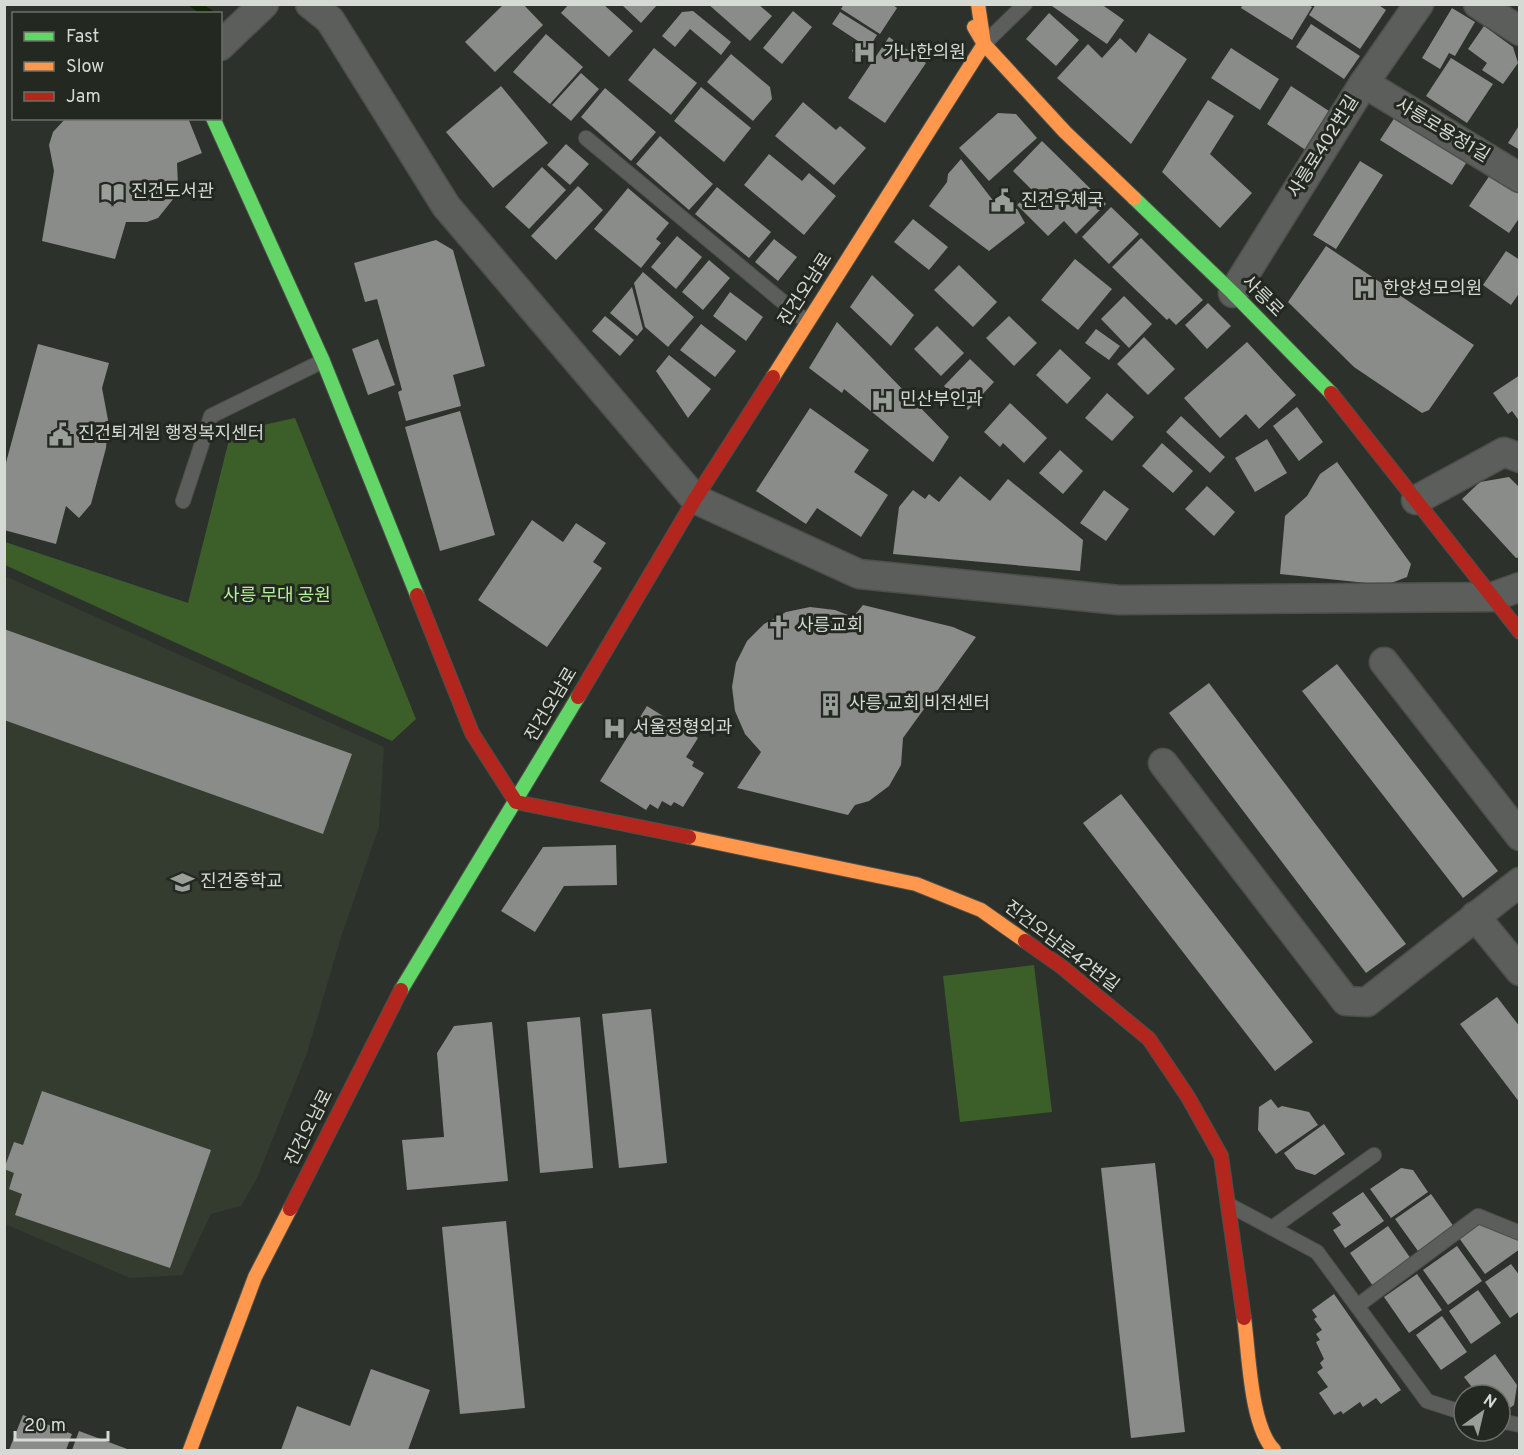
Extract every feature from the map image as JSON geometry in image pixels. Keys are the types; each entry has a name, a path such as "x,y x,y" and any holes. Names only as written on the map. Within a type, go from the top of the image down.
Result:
{"street":[{"path":"310,4 330,20 446,206 695,499 859,574 1119,600 1492,597 1520,587"},
{"path":"978,4 984,44"},
{"name":"사릉로402번길","path":"1233,293 1364,84 1419,4"},
{"path":"1478,4 1520,31"},
{"path":"222,44 262,7"},
{"name":"사릉로","path":"967,14 984,44 1065,132 1233,293 1337,399 1520,632"},
{"name":"진건오남로","path":"190,1450 255,1277 414,964 516,802 695,499 984,44"},
{"name":"사릉로용정1길","path":"1364,84 1520,178"},
{"path":"214,120 322,361 472,733 516,802"},
{"path":"1416,500 1504,452 1520,458"},
{"path":"1384,662 1520,836"},
{"path":"1163,763 1346,1000 1367,1002 1520,882"},
{"name":"진건오남로42번길","path":"516,802 916,885 981,910 1062,967 1149,1039 1188,1097 1221,1156 1257,1412 1267,1443 1274,1450"},
{"path":"1475,916 1520,971"}],"lane":[{"path":"984,44 1025,4"},
{"path":"586,138 807,322"},
{"path":"183,501 211,416 322,361"},
{"path":"1272,1228 1374,1155"},
{"path":"1227,1204 1317,1252 1427,1401 1452,1409"},
{"path":"1357,1306 1478,1216 1520,1233"}],"shaded area":[{"name":"진건중학교","path":"5,576 384,747 379,827 341,937 307,1053 257,1178 241,1206 211,1214 182,1275 130,1278 5,1224"}],"green space":[{"name":"사릉 무대 공원","path":"295,418 416,719 392,741 5,565 5,542 188,603 231,432"},
{"path":"1034,965 1052,1112 960,1122 943,976"}],"building":[{"path":"504,4 523,4 543,25 495,72 465,42"},
{"path":"569,4 603,4 633,31 609,57 561,13"},
{"path":"621,4 658,4 641,23"},
{"path":"708,4 758,4 772,16 750,41"},
{"path":"844,4 892,4 897,8 880,34 841,9"},
{"path":"1049,4 1101,4 1124,20 1107,44"},
{"path":"1243,4 1307,4 1312,7 1292,40 1241,8"},
{"path":"1316,4 1377,4 1386,10 1360,49 1309,15"},
{"path":"1452,8 1475,22 1455,56 1449,53 1440,69 1422,58"},
{"path":"693,11 731,42 721,55 690,29 675,47 662,36 682,12"},
{"path":"793,11 812,27 782,64 763,48"},
{"path":"840,12 877,35 863,58 852,51 858,41 832,24"},
{"path":"1049,13 1079,40 1056,66 1026,39"},
{"path":"1311,24 1360,56 1344,79 1296,47"},
{"path":"1484,26 1513,47 1518,63 1503,84 1482,70 1487,63 1468,49"},
{"path":"1149,33 1187,59 1131,144 1057,78 1088,44 1102,58 1120,38 1136,53"},
{"path":"546,34 583,67 550,104 513,72"},
{"path":"889,37 926,63 885,123 848,98"},
{"path":"654,48 697,83 671,115 628,80"},
{"path":"1231,48 1279,79 1260,110 1211,78"},
{"path":"731,54 770,87 772,99 753,121 707,82"},
{"path":"1451,58 1493,84 1467,123 1426,96"},
{"path":"581,73 599,89 571,121 552,105"},
{"path":"501,86 548,143 493,188 446,132"},
{"path":"1291,86 1332,113 1307,151 1267,124"},
{"path":"701,87 751,128 724,162 674,121"},
{"path":"605,88 656,132 631,161 581,117"},
{"path":"1208,100 1234,116 1210,154 1252,193 1220,228 1162,172"},
{"path":"803,102 836,130 840,126 866,148 834,185 775,136"},
{"path":"998,113 1016,114 1037,138 989,181 959,148"},
{"path":"1397,114 1468,160 1452,185 1380,140"},
{"name":"진건도서관","path":"64,120 189,120 202,153 177,163 178,185 174,198 158,218 147,222 126,222 115,259 42,241 54,171 49,145 53,132"},
{"path":"1520,124 1520,150 1508,143"},
{"path":"660,136 713,184 689,210 636,164"},
{"path":"1042,141 1106,204 1076,234 1064,221 1048,236 1017,205 1032,190 1013,171"},
{"path":"566,144 589,164 570,185 547,165"},
{"path":"769,154 802,181 809,173 836,196 804,235 744,185"},
{"path":"961,159 995,203 1017,209 1025,223 989,251 929,206 947,182 948,174"},
{"path":"1360,161 1383,175 1336,249 1313,235"},
{"path":"542,167 566,190 529,229 505,207"},
{"path":"1490,175 1520,194 1520,217 1509,233 1469,206"},
{"path":"578,186 603,210 556,260 531,236"},
{"path":"717,187 771,232 749,258 695,214"},
{"path":"628,188 669,223 656,239 661,243 641,268 594,229"},
{"path":"1111,207 1139,234 1109,264 1082,237"},
{"path":"913,219 948,247 929,270 894,242"},
{"path":"677,236 702,257 676,289 651,267"},
{"path":"1141,238 1203,300 1176,325 1169,318 1167,320 1112,267"},
{"path":"774,239 797,257 778,281 755,262"},
{"path":"436,240 453,250 485,366 453,375 461,406 406,421 398,392 402,390 377,299 365,302 354,263"},
{"path":"1326,246 1474,345 1429,410 1422,413 1354,367 1288,302"},
{"path":"1506,251 1520,260 1520,292 1511,305 1483,285"},
{"path":"1075,259 1112,289 1078,330 1041,300"},
{"path":"709,260 730,278 703,310 682,292"},
{"path":"959,265 997,302 973,327 934,290"},
{"path":"643,272 694,317 668,347 645,327 634,283"},
{"path":"872,275 914,315 891,346 850,307"},
{"path":"632,287 643,329 637,336 610,313"},
{"path":"730,292 763,317 746,341 713,316"},
{"path":"1124,296 1152,324 1129,348 1101,319"},
{"path":"1208,303 1231,326 1207,349 1185,325"},
{"path":"605,316 634,340 620,356 592,331"},
{"path":"1009,316 1037,343 1014,366 986,338"},
{"path":"837,322 949,437 933,462 844,389 842,393 809,368"},
{"path":"701,324 736,351 715,377 680,350"},
{"path":"937,326 964,353 941,376 914,349"},
{"path":"1096,329 1120,346 1109,360 1085,343"},
{"path":"1144,337 1175,369 1148,395 1117,364"},
{"path":"378,339 395,385 368,395 352,349"},
{"path":"1247,342 1296,395 1259,429 1246,414 1220,438 1184,398"},
{"name":"진건퇴계원 행정복지센터","path":"38,344 109,363 102,388 108,420 106,448 91,504 79,518 66,506 56,544 4,530 4,470"},
{"path":"1060,349 1091,378 1067,404 1036,375"},
{"path":"669,355 711,389 688,418 656,371"},
{"path":"970,359 994,382 968,410 944,386"},
{"path":"1520,375 1520,422 1512,411 1508,414 1493,393"},
{"path":"1107,393 1134,417 1112,441 1085,418"},
{"path":"1010,403 1047,438 1024,463 1003,443 1000,447 984,432"},
{"path":"1297,407 1323,442 1299,461 1273,426"},
{"path":"810,408 869,450 854,472 888,495 861,537 817,508 806,524 756,491"},
{"path":"460,411 495,535 440,551 405,427"},
{"path":"1181,416 1225,457 1210,473 1166,432"},
{"path":"1267,439 1287,473 1255,492 1235,458"},
{"path":"1162,443 1193,471 1173,493 1142,466"},
{"path":"1060,450 1083,471 1063,494 1039,473"},
{"path":"1337,462 1411,564 1407,577 1386,585 1280,574 1285,516 1307,496 1320,474"},
{"path":"960,476 990,501 1008,479 1083,540 1080,571 893,554 899,507 913,490 925,499 929,494 939,502"},
{"path":"1509,477 1520,488 1520,557 1516,558 1462,499 1480,482"},
{"path":"1207,486 1235,512 1214,536 1185,509"},
{"path":"1104,490 1129,509 1106,541 1080,523"},
{"path":"532,520 563,542 576,523 606,543 593,562 602,568 547,647 478,600"},
{"name":"사릉 교회 비전센터","path":"863,605 953,627 976,637 903,738 901,765 889,786 869,801 855,805 848,815 737,788 761,752 745,734 735,711 732,687 736,663 747,641 764,624 786,612 810,607 835,610 853,617"},
{"path":"4,629 352,754 323,834 4,720"},
{"path":"1337,664 1498,871 1463,898 1302,691"},
{"path":"1209,683 1406,944 1366,973 1169,713"},
{"path":"647,706 698,738 686,757 694,762 692,766 704,773 683,807 674,802 671,806 662,801 658,809 650,804 646,810 600,781"},
{"path":"1121,794 1313,1042 1275,1071 1083,823"},
{"path":"616,845 617,885 564,886 535,932 501,911 543,847"},
{"path":"1497,997 1520,1027 1520,1103 1460,1024"},
{"path":"651,1009 667,1163 619,1168 602,1014"},
{"path":"580,1017 593,1168 540,1173 527,1022"},
{"path":"492,1022 508,1181 407,1190 402,1140 444,1137 437,1053 454,1026"},
{"path":"42,1091 211,1150 170,1268 15,1215 22,1194 9,1189 14,1173 4,1169 14,1142 23,1145"},
{"path":"1271,1099 1278,1108 1282,1106 1309,1112 1318,1125 1276,1154 1258,1130 1259,1107"},
{"path":"1324,1124 1345,1154 1315,1175 1296,1169 1284,1153"},
{"path":"1155,1163 1185,1432 1131,1438 1101,1168"},
{"path":"1401,1168 1413,1170 1428,1192 1391,1218 1370,1189"},
{"path":"1363,1192 1384,1221 1345,1248 1333,1230 1341,1225 1332,1213"},
{"path":"1431,1194 1454,1227 1418,1251 1395,1219"},
{"path":"506,1221 525,1408 460,1414 442,1227"},
{"path":"1480,1223 1517,1238 1520,1242 1520,1249 1485,1274 1459,1238"},
{"path":"1388,1226 1411,1259 1373,1286 1350,1253"},
{"path":"1457,1246 1482,1281 1448,1305 1423,1270"},
{"path":"1511,1264 1520,1276 1520,1311 1510,1318 1485,1282"},
{"path":"1417,1274 1442,1310 1409,1333 1384,1297"},
{"path":"1478,1290 1501,1323 1471,1344 1449,1311"},
{"path":"1334,1294 1401,1390 1381,1404 1376,1398 1363,1407 1360,1402 1343,1414 1341,1411 1334,1415 1319,1393 1328,1387 1317,1372 1323,1368 1320,1363 1324,1359 1316,1342 1320,1340 1316,1334 1322,1330 1314,1319 1317,1317 1312,1310"},
{"path":"1442,1316 1467,1352 1441,1370 1416,1335"},
{"path":"1495,1354 1517,1385 1514,1405 1512,1406 1512,1383 1469,1383 1464,1377"},
{"path":"371,1369 430,1390 408,1450 281,1450 297,1406 350,1426"},
{"path":"23,1415 72,1434 66,1450 9,1450"},
{"path":"79,1431 130,1450 72,1450"}],"waterway":[{"path":"194,4 207,12"}],"traffic: fast":[{"path":"214,120 323,361 417,595"},
{"path":"1134,198 1233,293 1331,393"},
{"path":"401,990 578,697"}],"traffic: slow":[{"path":"773,377 984,44 978,4"},
{"path":"974,27 984,44 1065,132 1134,198"},
{"path":"689,837 916,884 981,910 1025,941"},
{"path":"190,1450 255,1277 290,1209"},
{"path":"1244,1318 1255,1407 1266,1439 1274,1450"}],"traffic: jam":[{"path":"578,697 695,499 773,377"},
{"path":"1331,393 1520,632"},
{"path":"417,595 472,733 516,802 689,837"},
{"path":"1025,941 1062,967 1149,1039 1188,1097 1221,1156 1244,1318"},
{"path":"290,1209 401,990"}],"place":[{"name":"가나한의원","path":"865,53"},
{"name":"진건도서관","path":"113,192"},
{"name":"진건우체국","path":"1003,201"},
{"name":"한양성모의원","path":"1365,289"},
{"name":"민산부인과","path":"882,400"},
{"name":"진건퇴계원 행정복지센터","path":"60,434"},
{"name":"사릉교회","path":"779,626"},
{"name":"사릉 교회 비전센터","path":"831,704"},
{"name":"서울정형외과","path":"615,728"},
{"name":"진건중학교","path":"182,882"}]}
